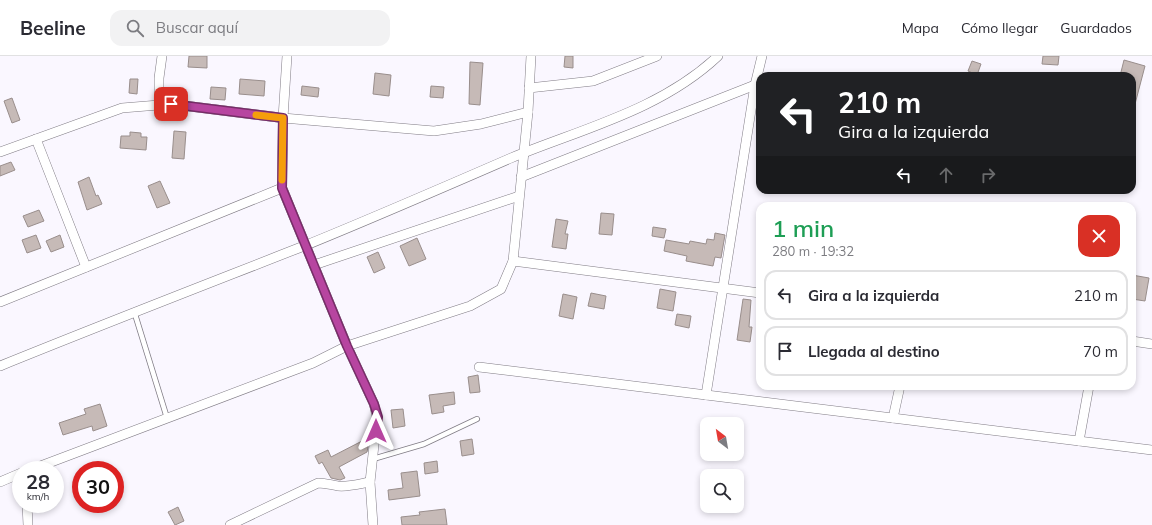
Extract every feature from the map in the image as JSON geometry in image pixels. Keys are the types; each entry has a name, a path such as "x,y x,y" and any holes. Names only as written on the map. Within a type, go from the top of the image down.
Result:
{"street":[{"path":"159,105 159,78 162,56"},
{"path":"287,56 283,118 282,188 347,346 374,404 378,417 370,482 373,525"},
{"path":"58,461 313,363 347,346 470,306 501,289 513,261 528,112 531,56"},
{"path":"529,88 593,81 657,56"},
{"path":"0,366 134,311 306,245 523,153 606,122 652,101 688,80 718,56"},
{"path":"758,72 762,56"},
{"path":"706,395 756,81"},
{"path":"521,177 755,85"},
{"path":"0,152 122,108 171,104 283,118 434,131 481,124 528,112"},
{"path":"36,139 86,267"},
{"path":"0,302 282,188"},
{"path":"314,265 519,196"},
{"path":"513,261 756,292"},
{"path":"1136,342 1152,344"},
{"path":"479,368 1152,450"},
{"path":"893,418 899,390"},
{"path":"1079,441 1088,390"},
{"path":"1,478 12,475"},
{"path":"230,525 318,483 327,483 336,486 353,486 370,482"},
{"path":"27,513 28,525"}],"lane":[{"path":"134,311 167,418"},
{"path":"373,458 424,444 477,420"}],"building":[{"path":"189,56 207,56 207,68 188,67"},
{"path":"565,56 573,56 573,68 564,67"},
{"path":"1043,56 1059,56 1058,65 1042,64"},
{"path":"1124,60 1145,66 1136,100 1136,72 1121,72"},
{"path":"972,61 981,64 978,72 968,71"},
{"path":"470,62 483,63 480,105 469,104"},
{"path":"375,73 391,75 389,96 373,94"},
{"path":"130,79 138,79 137,94 129,93"},
{"path":"240,79 265,81 264,96 239,94"},
{"path":"302,86 319,88 318,97 301,95"},
{"path":"431,86 444,87 443,98 430,97"},
{"path":"211,87 226,88 225,100 210,99"},
{"path":"12,98 20,120 12,123 4,101"},
{"path":"174,131 186,132 184,159 172,158"},
{"path":"130,132 141,133 141,137 147,137 146,150 120,148 121,136 130,136"},
{"path":"11,162 15,170 0,176 0,166"},
{"path":"89,177 96,196 98,195 102,204 87,210 78,182"},
{"path":"160,181 170,203 157,208 148,186"},
{"path":"39,210 44,221 28,227 23,216"},
{"path":"601,213 614,214 612,235 599,234"},
{"path":"556,219 568,221 565,234 568,234 566,249 552,247"},
{"path":"653,227 666,229 664,238 652,236"},
{"path":"715,233 725,235 721,258 715,257 713,266 686,261 687,256 664,251 666,240 689,244 690,241 706,244 707,239 714,240"},
{"path":"36,235 41,248 27,253 22,240"},
{"path":"60,235 64,247 51,252 46,241"},
{"path":"417,238 426,259 409,266 400,246"},
{"path":"378,252 385,268 374,273 367,257"},
{"path":"1136,276 1149,278 1145,301 1136,300"},
{"path":"660,289 676,292 673,311 657,308"},
{"path":"591,293 606,296 604,309 588,306"},
{"path":"563,294 577,297 573,319 559,316"},
{"path":"743,299 751,300 749,327 752,327 750,342 737,340"},
{"path":"677,314 691,316 689,328 675,325"},
{"path":"478,375 480,392 470,393 468,377"},
{"path":"454,392 455,404 443,406 444,412 432,414 429,395"},
{"path":"100,404 107,426 93,431 92,426 63,435 59,423 86,414 84,409"},
{"path":"403,409 405,426 393,428 391,410"},
{"path":"472,439 474,454 462,456 460,441"},
{"path":"364,440 368,447 367,452 339,467 345,478 340,480 331,478 322,462 319,464 315,456 328,450 331,457"},
{"path":"437,461 438,472 425,474 424,463"},
{"path":"417,471 420,496 389,500 388,490 403,488 401,473"},
{"path":"178,507 184,521 175,525 168,512"},
{"path":"445,509 447,525 402,525 401,517 420,515 419,512"}],"slow traffic":[{"path":"256,115 283,118 282,180"}],"route":[{"path":"171,104 283,118 282,188 347,346 374,404 378,417 376,431"}]}
